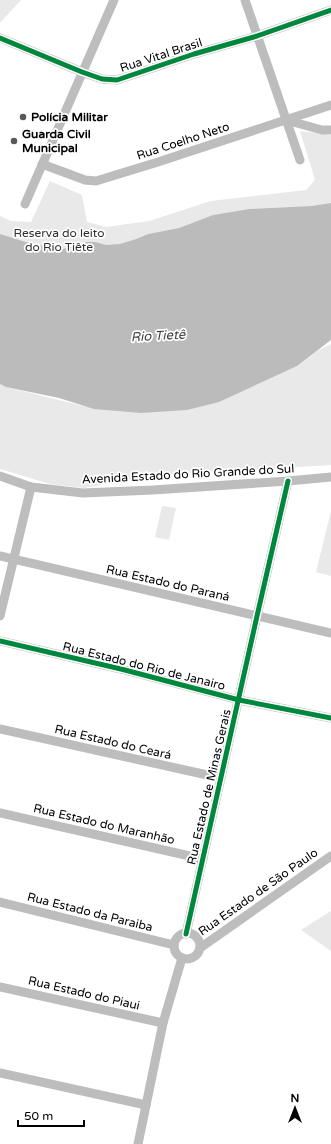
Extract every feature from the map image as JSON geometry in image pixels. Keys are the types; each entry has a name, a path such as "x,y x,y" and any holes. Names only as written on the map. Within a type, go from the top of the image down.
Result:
{"street":[{"path":"25,204 114,0"},
{"path":"245,0 300,160"},
{"name":"Rua Vital Brasil","path":"0,38 82,72 102,79 117,80 194,54 257,36 331,10"},
{"name":"Rua Coelho Neto","path":"42,164 85,180 96,181 331,105"},
{"path":"286,120 322,130 331,130"},
{"name":"Avenida Estado do Rio Grande do Sul","path":"0,476 31,486 83,493 138,491 331,477"},
{"name":"Rua Estado de Minas Gerais","path":"186,934 288,481"},
{"path":"0,616 31,486"},
{"name":"Rua Estado do Paraná","path":"0,556 331,633"},
{"name":"Rua Estado do Rio de Janairo","path":"0,641 121,669 239,700 331,718"},
{"name":"Rua Estado do Ceará","path":"0,729 222,778"},
{"name":"Rua Estado do Maranhão","path":"0,813 203,860"},
{"name":"Rua Estado de São Paulo","path":"200,948 331,856"},
{"name":"Rua Estado da Paraiba","path":"0,902 174,945"},
{"path":"186,934 195,936 200,944 200,948 195,957 188,959 182,958 176,953 174,945 178,937 186,934"},
{"path":"138,1144 163,1023 182,958"},
{"name":"Rua Estado do Piaui","path":"0,987 163,1023"},
{"path":"0,1073 146,1105"}],"green space":[{"path":"0,0 21,0 0,23"},
{"name":"Reserva do leito do Rio Tiête","path":"300,131 331,135 331,203 311,206 249,209 213,215 179,228 148,234 133,240 133,250 0,258 0,216 11,221 31,222 50,181 82,195 87,222 106,227 149,221 211,201 306,190 315,180"},
{"path":"331,344 331,465 156,475 84,488 50,484 0,469 0,384 6,387 87,407 237,393 297,366 317,351"},
{"path":"162,506 176,508 169,540 155,537"},
{"path":"331,511 331,576 316,572"},
{"path":"331,911 331,951 301,930"}],"water":[{"name":"Rio Tietê","path":"331,203 331,340 297,366 219,402 187,410 141,413 94,409 59,398 6,387 0,384 0,234 32,244 63,249 87,242 95,242 106,245 120,244 148,234 179,228 213,215 249,209 311,206"}],"cycle path":[{"path":"0,38 82,72 102,79 117,80 194,54 257,36 331,10"},
{"path":"186,934 288,481"},
{"path":"0,641 121,669 239,700 331,718"}],"place":[{"name":"Polícia Militar","path":"23,117"},
{"name":"Guarda Civil Municipal","path":"14,141"}]}
